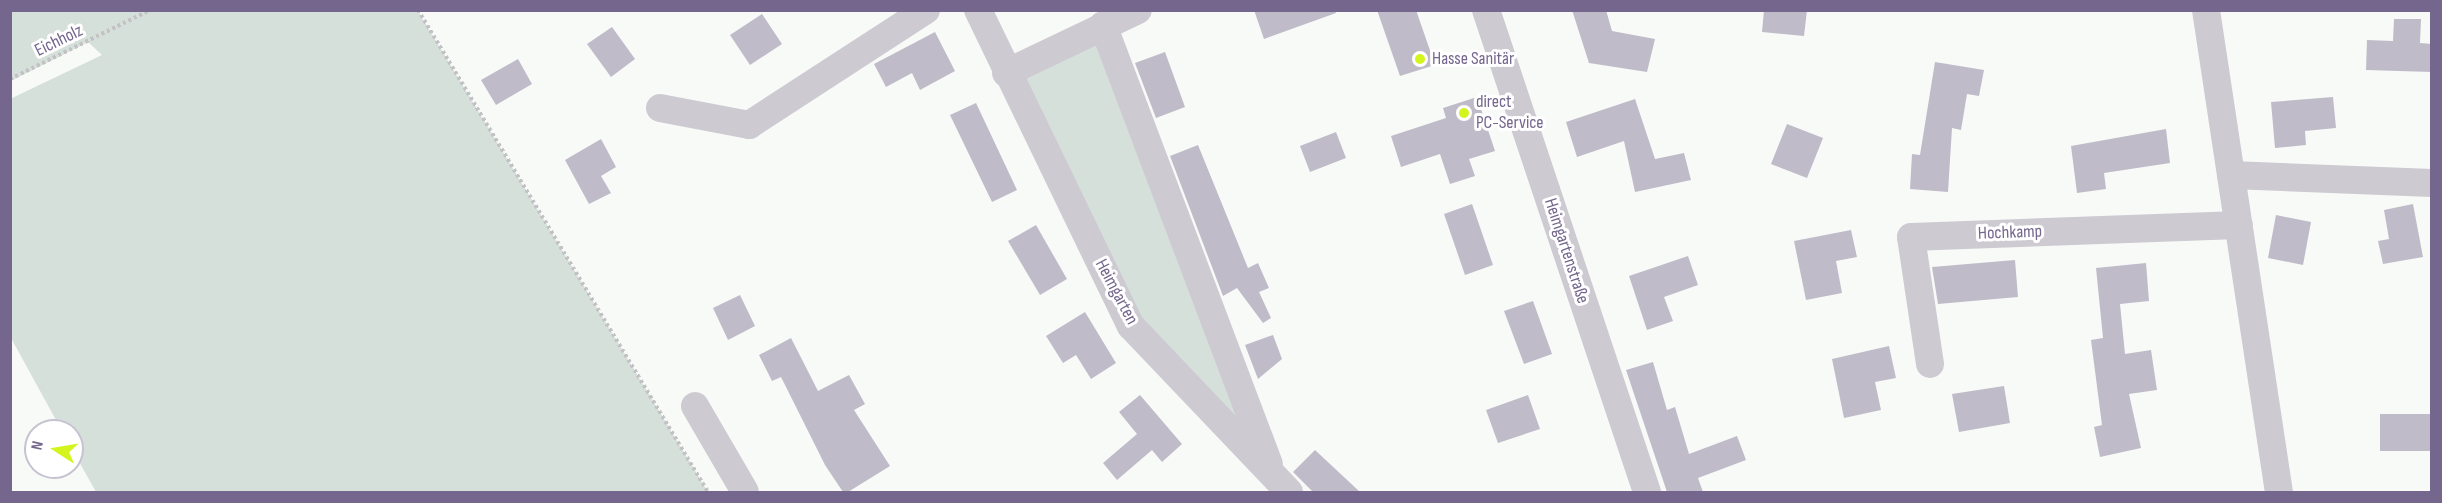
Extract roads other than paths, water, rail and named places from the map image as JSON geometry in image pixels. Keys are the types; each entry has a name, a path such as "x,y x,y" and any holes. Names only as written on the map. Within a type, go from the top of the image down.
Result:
{"street":[{"path":"660,108 749,125 926,10"},
{"name":"Heimgarten","path":"978,10 1006,73 1131,326 1281,485"},
{"path":"1006,73 1138,10"},
{"name":"Heimgartenstraße","path":"1486,10 1647,492"},
{"path":"2206,10 2279,492"},
{"name":"Heimgarten","path":"1103,25 1281,485"},
{"path":"2231,175 2432,183"},
{"name":"Hochkamp","path":"1930,364 1911,237 2239,225"},
{"path":"696,406 745,492"}],"place":[{"name":"Hasse Sanitär","path":"1420,59"},
{"name":"direct PC-Service","path":"1464,113"}]}
